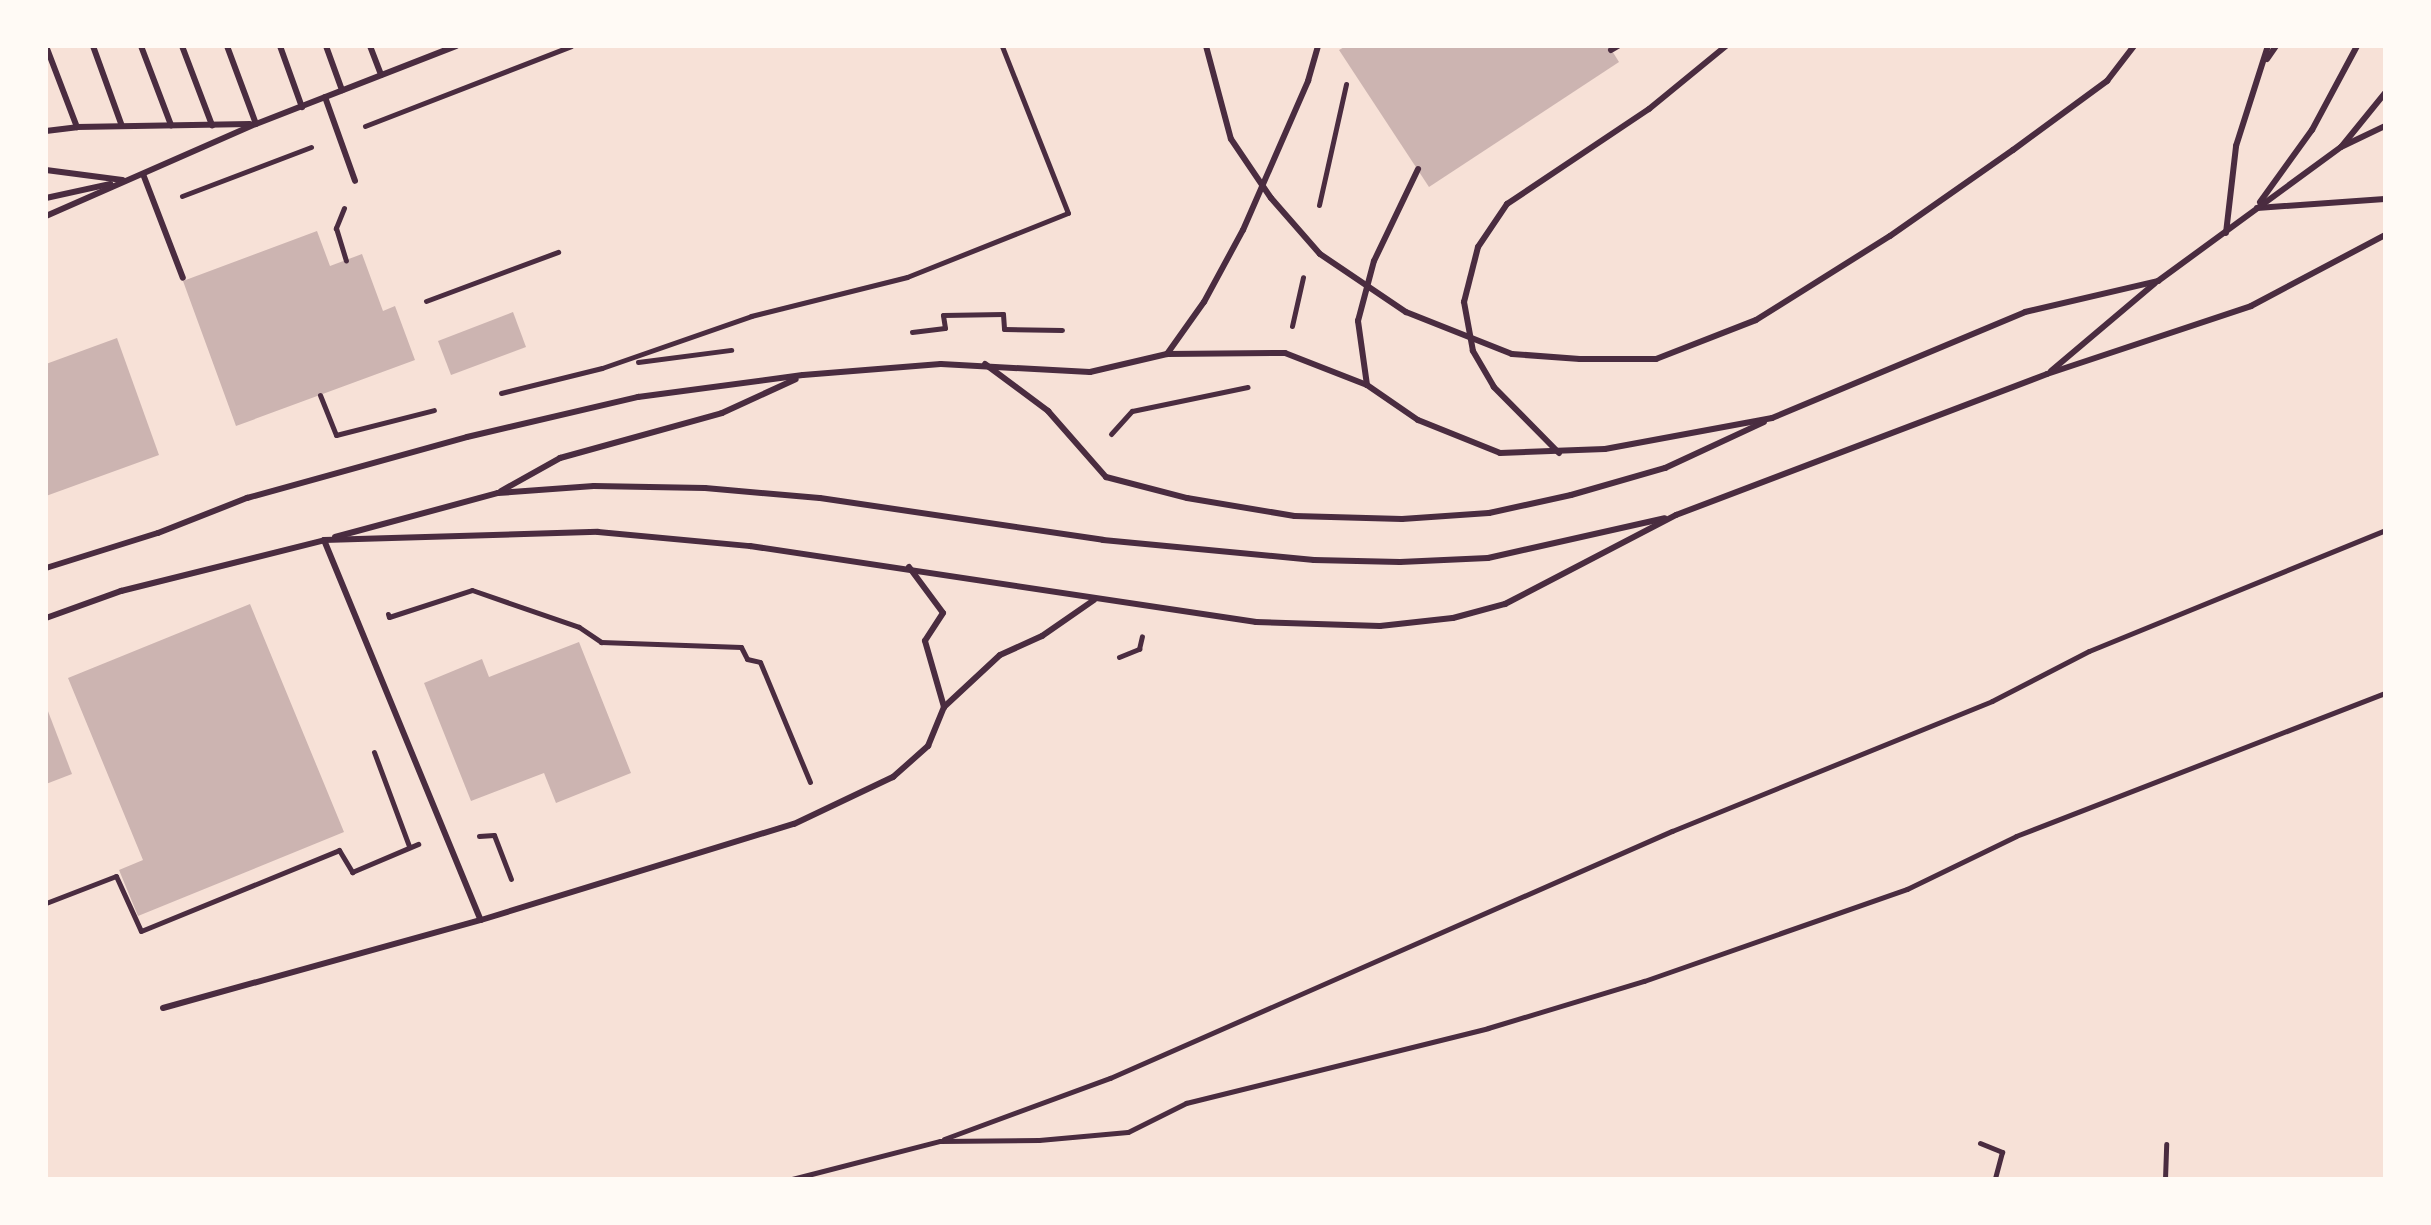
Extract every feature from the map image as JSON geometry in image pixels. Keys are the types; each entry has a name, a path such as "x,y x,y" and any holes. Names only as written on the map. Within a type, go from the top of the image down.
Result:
{"lane":[{"path":"46,46 77,127"},
{"path":"93,46 122,126"},
{"path":"141,46 171,125"},
{"path":"182,46 212,125"},
{"path":"227,46 256,124"},
{"path":"280,46 302,107"},
{"path":"326,46 342,90"},
{"path":"370,46 381,75"},
{"path":"424,46 428,57"},
{"path":"46,216 256,124 456,46"},
{"path":"1206,46 1231,139 1271,198 1320,254 1406,312 1512,354 1656,359 1756,320 1890,236 2107,81 2134,46"},
{"path":"1167,354 1204,302 1243,230 1308,81 1318,46"},
{"path":"1559,453 1494,387 1473,351 1464,302 1478,247 1507,204 1649,109 1726,46"},
{"path":"2226,234 2236,146 2268,46"},
{"path":"2262,66 2276,46"},
{"path":"2255,208 2312,130 2357,46"},
{"path":"2341,147 2385,93"},
{"path":"325,97 355,181"},
{"path":"46,131 77,127 256,124"},
{"path":"2047,374 2158,281 2226,234 2255,208 2341,147 2385,126"},
{"path":"1367,385 1358,321 1374,261 1418,169"},
{"path":"46,170 125,181"},
{"path":"143,174 183,278"},
{"path":"46,198 125,181"},
{"path":"2255,208 2385,199"},
{"path":"324,540 598,532 750,546 909,567 1094,600 1256,622 1380,626 1453,618 1505,604 1676,515 2047,374 2251,306 2385,235"},
{"path":"985,364 1048,411 1106,477 1187,498 1295,516 1402,519 1489,513 1571,495 1665,468 1772,418 2025,312 2158,281"},
{"path":"46,568 158,533 247,498 467,437 638,397 803,375 941,364 1090,372 1167,354 1285,353 1367,385 1418,420 1500,453 1605,449 1772,418"},
{"path":"498,493 560,458 722,413 803,375"},
{"path":"46,618 121,591 498,493 594,486 705,488 820,498 1103,540 1314,560 1400,562 1488,558 1676,515"},
{"path":"324,540 481,920"},
{"path":"909,567 943,613 925,641 944,707"},
{"path":"163,1008 481,920 794,824 893,777 928,746 944,707 1000,655 1042,636 1094,600"}],"path":[{"path":"499,394 602,368 751,316 907,277 1068,213 1002,46"},
{"path":"1316,220 1346,84"},
{"path":"341,244 346,260"},
{"path":"426,301 558,252"},
{"path":"1106,477 1106,440 1132,411 1275,382 1306,265"},
{"path":"320,395 336,435 440,409"},
{"path":"792,1179 940,1141 1110,1078 1672,831 1955,717 2089,651 2385,530"},
{"path":"384,602 389,617 472,590 579,627 601,642 741,647 747,659 760,662 812,787 801,792"},
{"path":"1119,657 1139,649 1149,607"},
{"path":"940,1141 1039,1140 1128,1132 1186,1103 1488,1028 1644,981 1907,889 2016,836 2385,693"},
{"path":"1980,1143 2002,1152 1995,1179"},
{"path":"2165,1179 2166,1144"}],"building":[{"path":"1346,46 1609,46 1619,62 1429,187 1339,50"},
{"path":"317,231 330,266 362,254 383,311 395,306 415,360 236,426 183,281"},
{"path":"513,312 526,347 451,375 438,341"},
{"path":"117,338 159,455 46,496 46,364"},
{"path":"250,604 344,832 138,916 119,870 143,860 68,678"},
{"path":"579,642 631,773 556,803 544,773 471,801 424,683 482,659 489,677"},
{"path":"46,706 72,774 46,784"}]}
